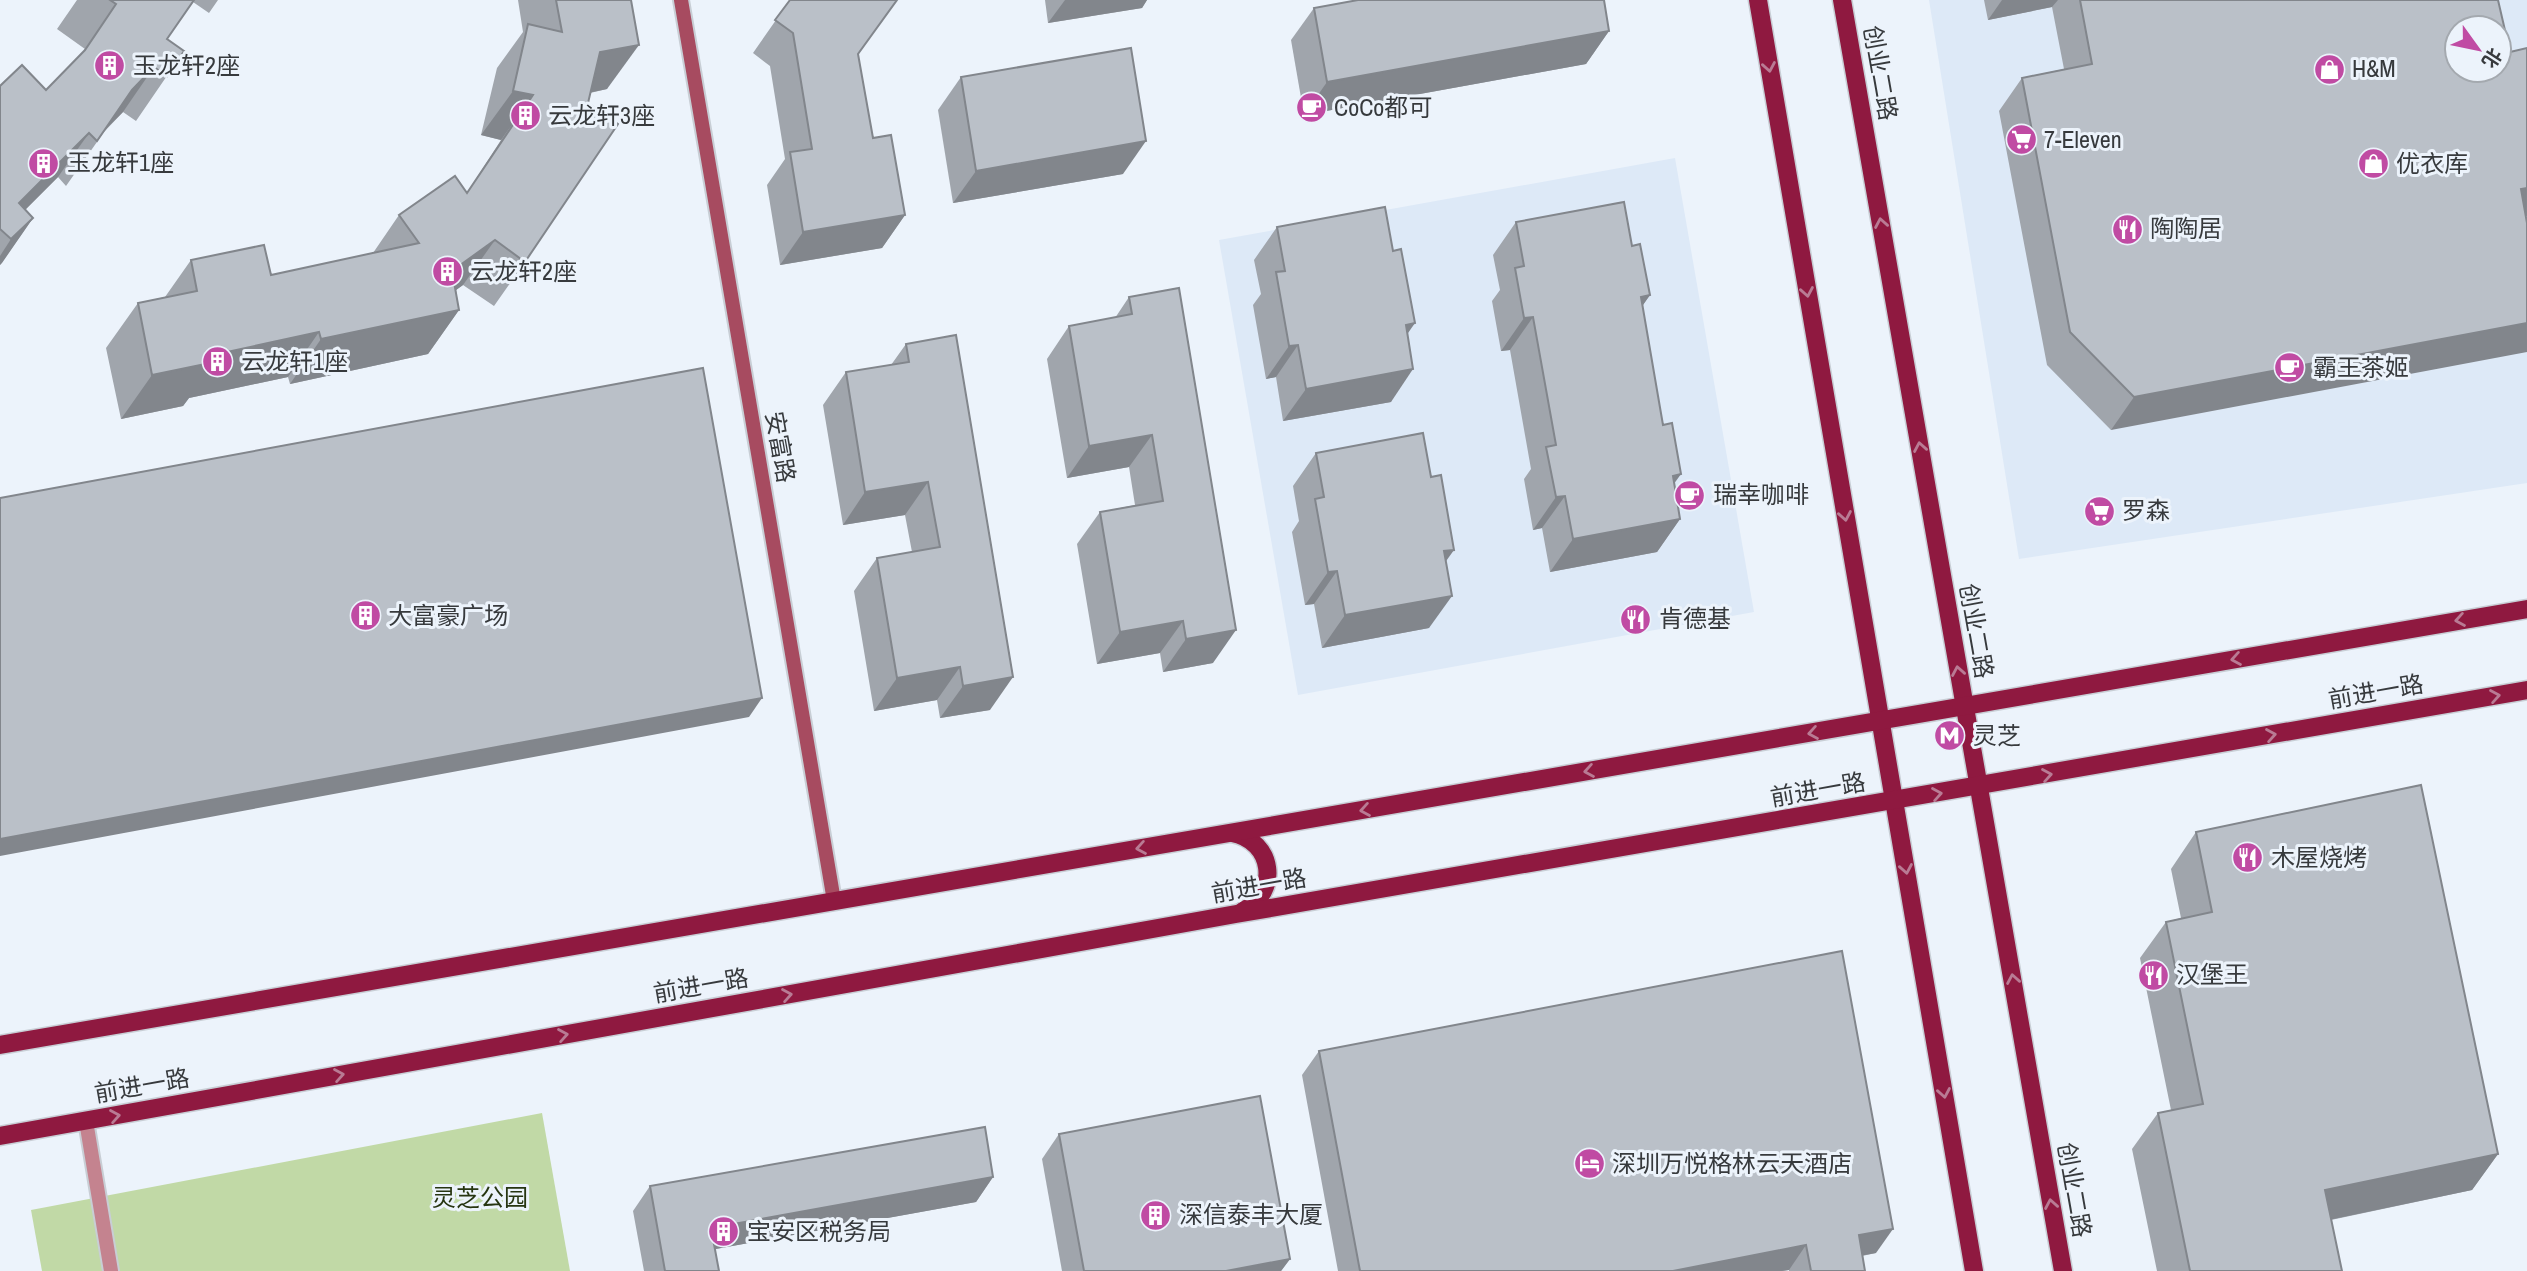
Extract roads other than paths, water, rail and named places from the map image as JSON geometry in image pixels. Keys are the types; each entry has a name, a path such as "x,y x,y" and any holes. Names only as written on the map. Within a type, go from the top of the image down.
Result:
{"main road":[{"path":"1758,0 1974,1271"},
{"name":"创业二路","path":"1842,0 2063,1271"},
{"path":"0,1045 2527,609"},
{"name":"前进一路","path":"0,1136 1237,914 2527,690"},
{"path":"1230,833 1253,841 1268,864 1265,891 1257,902 1237,914"}],"street":[{"name":"安富路","path":"681,0 834,901"},
{"path":"86,1121 111,1271"}],"place":[{"name":"玉龙轩2座","path":"110,66"},
{"name":"H&M","path":"2329,69"},
{"name":"CoCo都可","path":"1311,108"},
{"name":"云龙轩3座","path":"525,116"},
{"name":"7-Eleven","path":"2021,140"},
{"name":"玉龙轩1座","path":"44,163"},
{"name":"优衣库","path":"2373,164"},
{"name":"陶陶居","path":"2127,229"},
{"name":"云龙轩2座","path":"447,272"},
{"name":"云龙轩1座","path":"218,362"},
{"name":"霸王茶姬","path":"2290,368"},
{"name":"瑞幸咖啡","path":"1690,495"},
{"name":"罗森","path":"2099,511"},
{"name":"大富豪广场","path":"365,616"},
{"name":"肯德基","path":"1636,619"},
{"name":"灵芝","path":"1950,736"},
{"name":"木屋烧烤","path":"2248,858"},
{"name":"汉堡王","path":"2153,975"},
{"name":"深圳万悦格林云天酒店","path":"1589,1164"},
{"name":"深信泰丰大厦","path":"1156,1215"},
{"name":"宝安区税务局","path":"724,1232"}],"park label":[{"name":"灵芝公园","path":"480,1198"}]}
